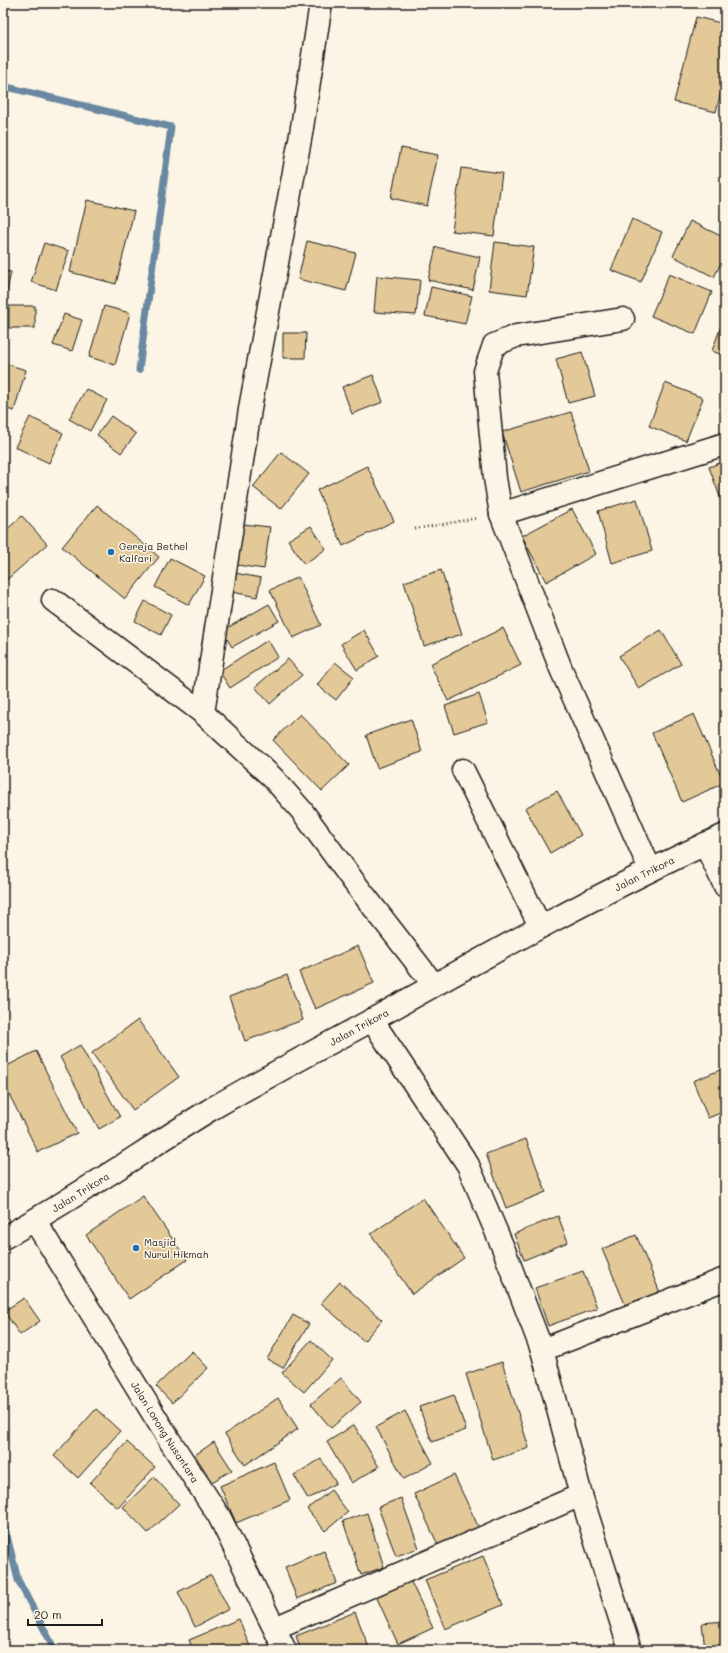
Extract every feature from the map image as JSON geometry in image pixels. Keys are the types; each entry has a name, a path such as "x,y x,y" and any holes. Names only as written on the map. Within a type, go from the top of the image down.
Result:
{"street":[{"path":"203,713 251,403 303,124 321,3"},
{"path":"623,319 516,336 494,345 485,371 495,478 501,514 561,669 650,869"},
{"path":"501,514 725,444"},
{"path":"53,600 203,713 273,778 302,811 354,882 434,985"},
{"path":"463,770 540,926"},
{"name":"Jalan Trikora","path":"3,1238 34,1221 210,1110 540,926 650,869 725,834"},
{"path":"705,844 725,886"},
{"path":"372,1020 468,1165 504,1250 542,1350 581,1495 630,1650"},
{"name":"Jalan Lorong Nusantara","path":"34,1221 170,1441 219,1516 285,1650"},
{"path":"542,1350 725,1280"},
{"path":"275,1628 581,1495"}],"path":[{"path":"415,529 501,514"}],"building":[{"path":"696,17 725,24 725,76 716,112 674,102"},
{"path":"401,148 438,155 427,206 391,198"},
{"path":"461,168 502,173 494,236 452,231"},
{"path":"87,200 134,211 116,284 70,272"},
{"path":"632,219 662,232 641,282 611,270"},
{"path":"690,221 725,238 725,255 714,277 673,256"},
{"path":"307,241 356,253 346,291 298,279"},
{"path":"495,242 534,247 527,295 489,290"},
{"path":"44,243 69,251 56,290 31,282"},
{"path":"436,247 480,257 473,290 428,280"},
{"path":"3,271 11,272 6,296 3,296"},
{"path":"669,274 712,292 695,334 651,316"},
{"path":"377,276 420,280 416,315 374,312"},
{"path":"431,287 472,296 465,324 425,316"},
{"path":"9,306 35,306 35,328 9,328"},
{"path":"104,306 130,313 115,365 89,357"},
{"path":"64,314 82,320 72,351 53,345"},
{"path":"725,315 725,356 712,351"},
{"path":"283,333 306,333 305,358 283,358"},
{"path":"582,352 595,396 568,403 556,359"},
{"path":"3,363 26,370 14,411 3,408"},
{"path":"373,375 383,402 352,414 342,387"},
{"path":"665,383 703,398 686,441 649,426"},
{"path":"86,389 107,400 90,431 69,419"},
{"path":"571,412 589,471 521,492 502,432"},
{"path":"111,416 136,434 121,453 97,435"},
{"path":"30,417 63,433 49,463 15,447"},
{"path":"281,452 309,474 281,509 253,487"},
{"path":"725,461 725,504 723,505 709,467"},
{"path":"367,466 394,521 343,546 317,490"},
{"path":"637,499 652,551 612,563 598,511"},
{"name":"Gereja Bethel Kalfari","path":"97,505 159,557 125,599 62,547"},
{"path":"572,509 596,554 546,582 522,536"},
{"path":"22,516 47,544 3,583 3,533"},
{"path":"243,524 270,527 264,569 237,565"},
{"path":"311,526 326,549 304,564 288,540"},
{"path":"170,558 205,576 189,605 155,587"},
{"path":"441,570 462,634 424,646 404,582"},
{"path":"235,573 261,578 257,597 232,592"},
{"path":"298,577 321,625 293,638 270,590"},
{"path":"145,601 171,615 161,635 135,621"},
{"path":"269,604 279,621 232,647 222,631"},
{"path":"503,628 521,665 448,701 430,664"},
{"path":"364,630 379,656 357,670 341,644"},
{"path":"661,630 681,664 639,689 619,656"},
{"path":"268,640 278,657 230,688 219,671"},
{"path":"288,659 302,675 270,704 255,687"},
{"path":"335,662 354,677 336,700 317,685"},
{"path":"479,694 488,722 454,733 445,706"},
{"path":"300,714 349,765 322,791 273,740"},
{"path":"694,714 724,783 682,802 652,733"},
{"path":"411,719 422,752 377,768 366,735"},
{"path":"557,791 581,835 550,853 525,808"},
{"path":"358,946 374,983 315,1009 299,972"},
{"path":"287,975 303,1020 245,1041 229,997"},
{"path":"138,1020 179,1077 133,1110 92,1053"},
{"path":"80,1045 120,1117 99,1129 60,1057"},
{"path":"36,1051 77,1133 38,1152 3,1082 3,1068"},
{"path":"725,1068 725,1111 708,1118 693,1081"},
{"path":"3,1131 9,1148 3,1151"},
{"path":"526,1139 546,1192 506,1208 486,1154"},
{"name":"Masjid Nurul Hikmah","path":"143,1196 187,1260 129,1299 86,1235"},
{"path":"423,1198 464,1258 412,1294 371,1234"},
{"path":"558,1216 568,1242 524,1260 514,1234"},
{"path":"636,1235 661,1295 627,1309 602,1249"},
{"path":"583,1271 597,1308 548,1326 535,1288"},
{"path":"340,1282 382,1320 364,1341 321,1303"},
{"path":"24,1298 40,1321 20,1335 4,1311"},
{"path":"293,1315 309,1324 283,1368 267,1359"},
{"path":"311,1340 332,1360 304,1392 282,1373"},
{"path":"192,1351 208,1368 172,1403 156,1386"},
{"path":"502,1362 529,1448 493,1460 466,1374"},
{"path":"341,1378 361,1402 331,1428 311,1404"},
{"path":"454,1395 466,1430 432,1442 419,1407"},
{"path":"278,1398 298,1429 245,1465 225,1434"},
{"path":"96,1409 120,1431 78,1478 54,1456"},
{"path":"405,1411 433,1463 404,1479 376,1427"},
{"path":"354,1425 379,1467 351,1483 327,1442"},
{"path":"127,1442 155,1467 118,1508 90,1483"},
{"path":"214,1442 232,1470 212,1482 195,1455"},
{"path":"321,1459 336,1483 308,1499 294,1475"},
{"path":"274,1462 290,1500 236,1523 220,1486"},
{"path":"454,1475 479,1528 439,1547 414,1494"},
{"path":"154,1477 179,1504 148,1533 123,1507"},
{"path":"331,1490 348,1512 325,1531 307,1509"},
{"path":"401,1498 419,1548 396,1556 378,1507"},
{"path":"367,1513 384,1567 361,1575 343,1521"},
{"path":"324,1551 337,1583 297,1599 285,1567"},
{"path":"483,1556 503,1605 445,1629 425,1580"},
{"path":"211,1575 229,1609 195,1627 178,1592"},
{"path":"410,1580 433,1628 398,1644 376,1596"},
{"path":"355,1612 370,1650 301,1650 296,1636"},
{"path":"239,1619 251,1649 193,1650 189,1640"},
{"path":"725,1621 725,1650 705,1650 702,1623"}],"waterway":[{"path":"3,86 171,127 139,370"},
{"path":"3,1526 5,1528 18,1580 55,1650"}],"place":[{"name":"Gereja Bethel Kalfari","path":"111,552"},
{"name":"Masjid Nurul Hikmah","path":"136,1248"}]}
